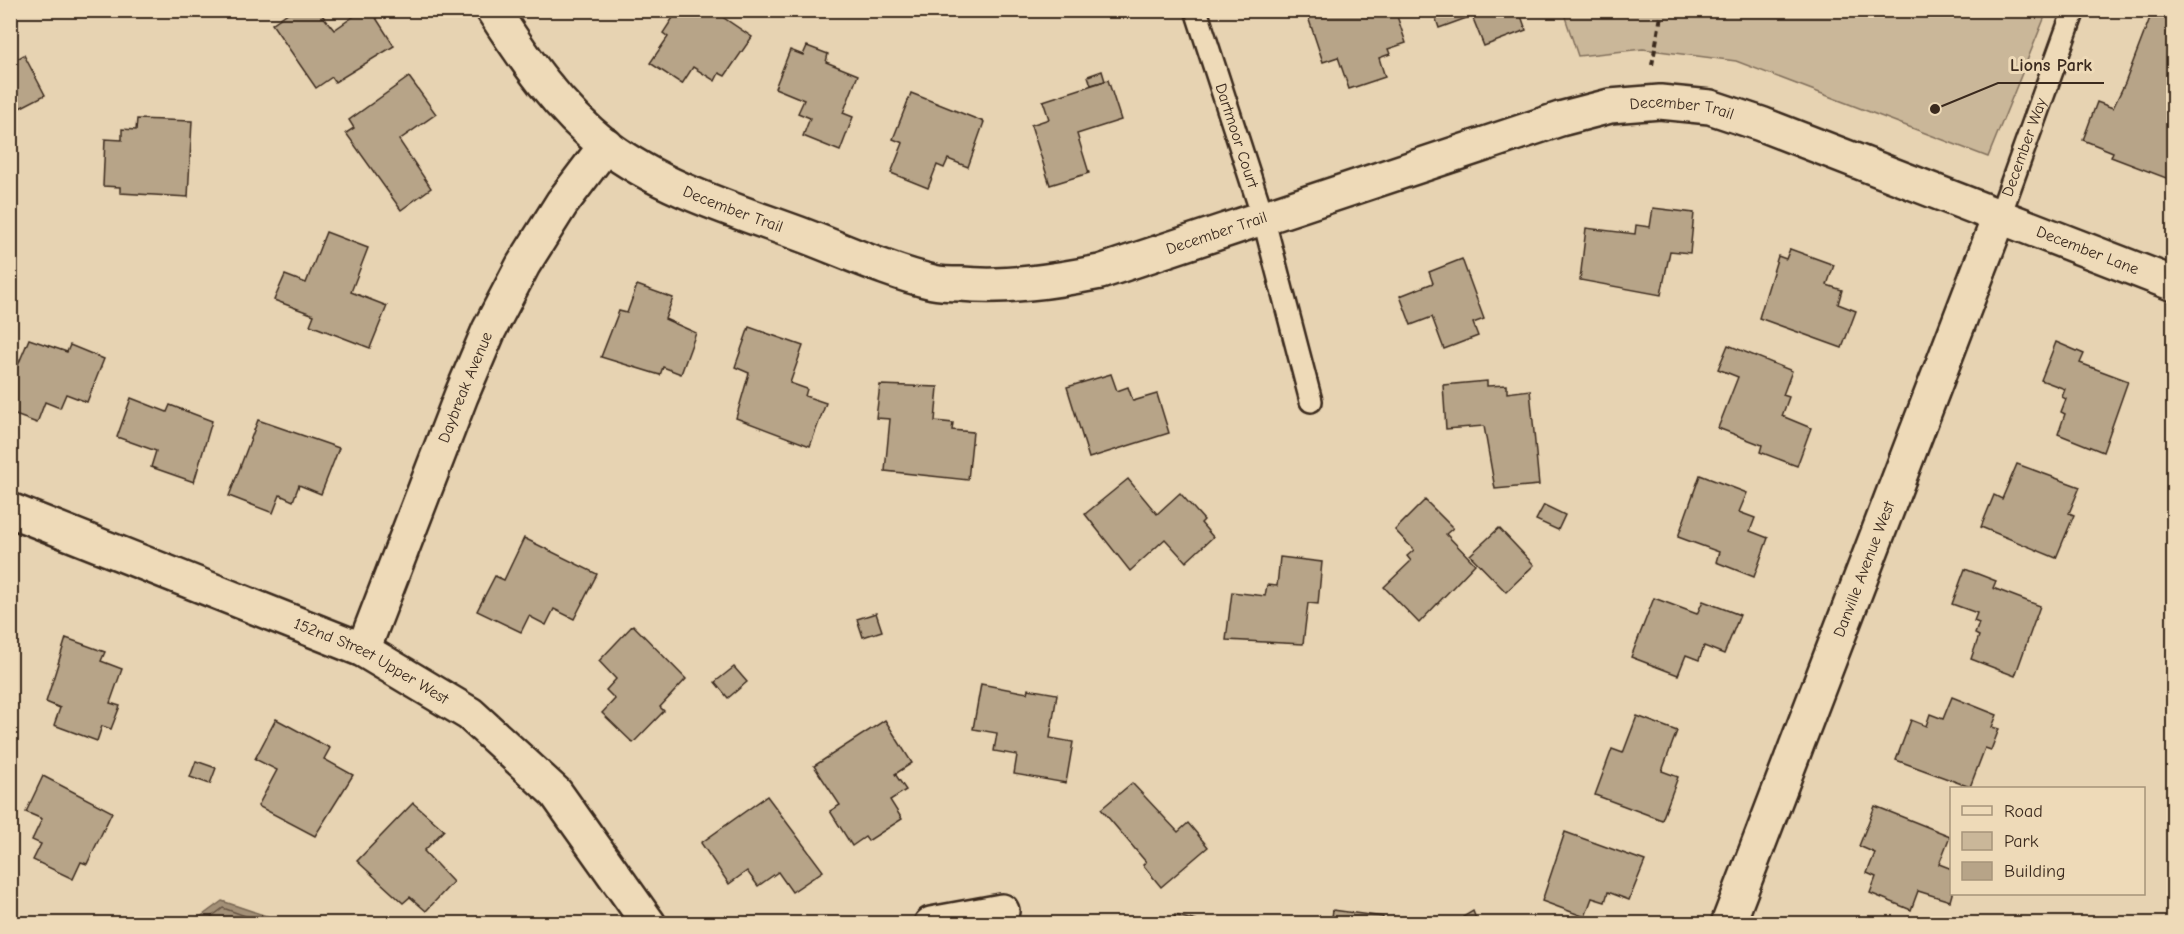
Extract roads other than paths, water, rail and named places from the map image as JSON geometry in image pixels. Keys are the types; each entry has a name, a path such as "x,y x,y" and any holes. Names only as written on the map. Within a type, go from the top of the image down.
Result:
{"street":[{"name":"December Trail","path":"493,10 528,65 564,106 606,145 645,172 688,192 881,265 934,282 991,287 1047,282 1101,272 1560,118 1610,106 1660,102 1710,107 1761,124 2000,215"},
{"name":"Daybreak Avenue","path":"363,650 460,396 489,330 523,266 556,212 606,145"},
{"name":"December Lane","path":"2000,215 2174,284"},
{"name":"Danville Avenue West","path":"1728,924 2000,215"},
{"name":"152nd Street Upper West","path":"10,510 363,650 470,714 556,793 649,924"},
{"path":"931,924 1002,911"}],"lane":[{"name":"Dartmoor Court","path":"1196,10 1263,217 1311,401"},
{"name":"December Way","path":"2000,215 2074,10"}],"water":[{"path":"222,901 287,923 192,923"}],"place":[{"name":"Lions Park","path":"1935,109"}]}
